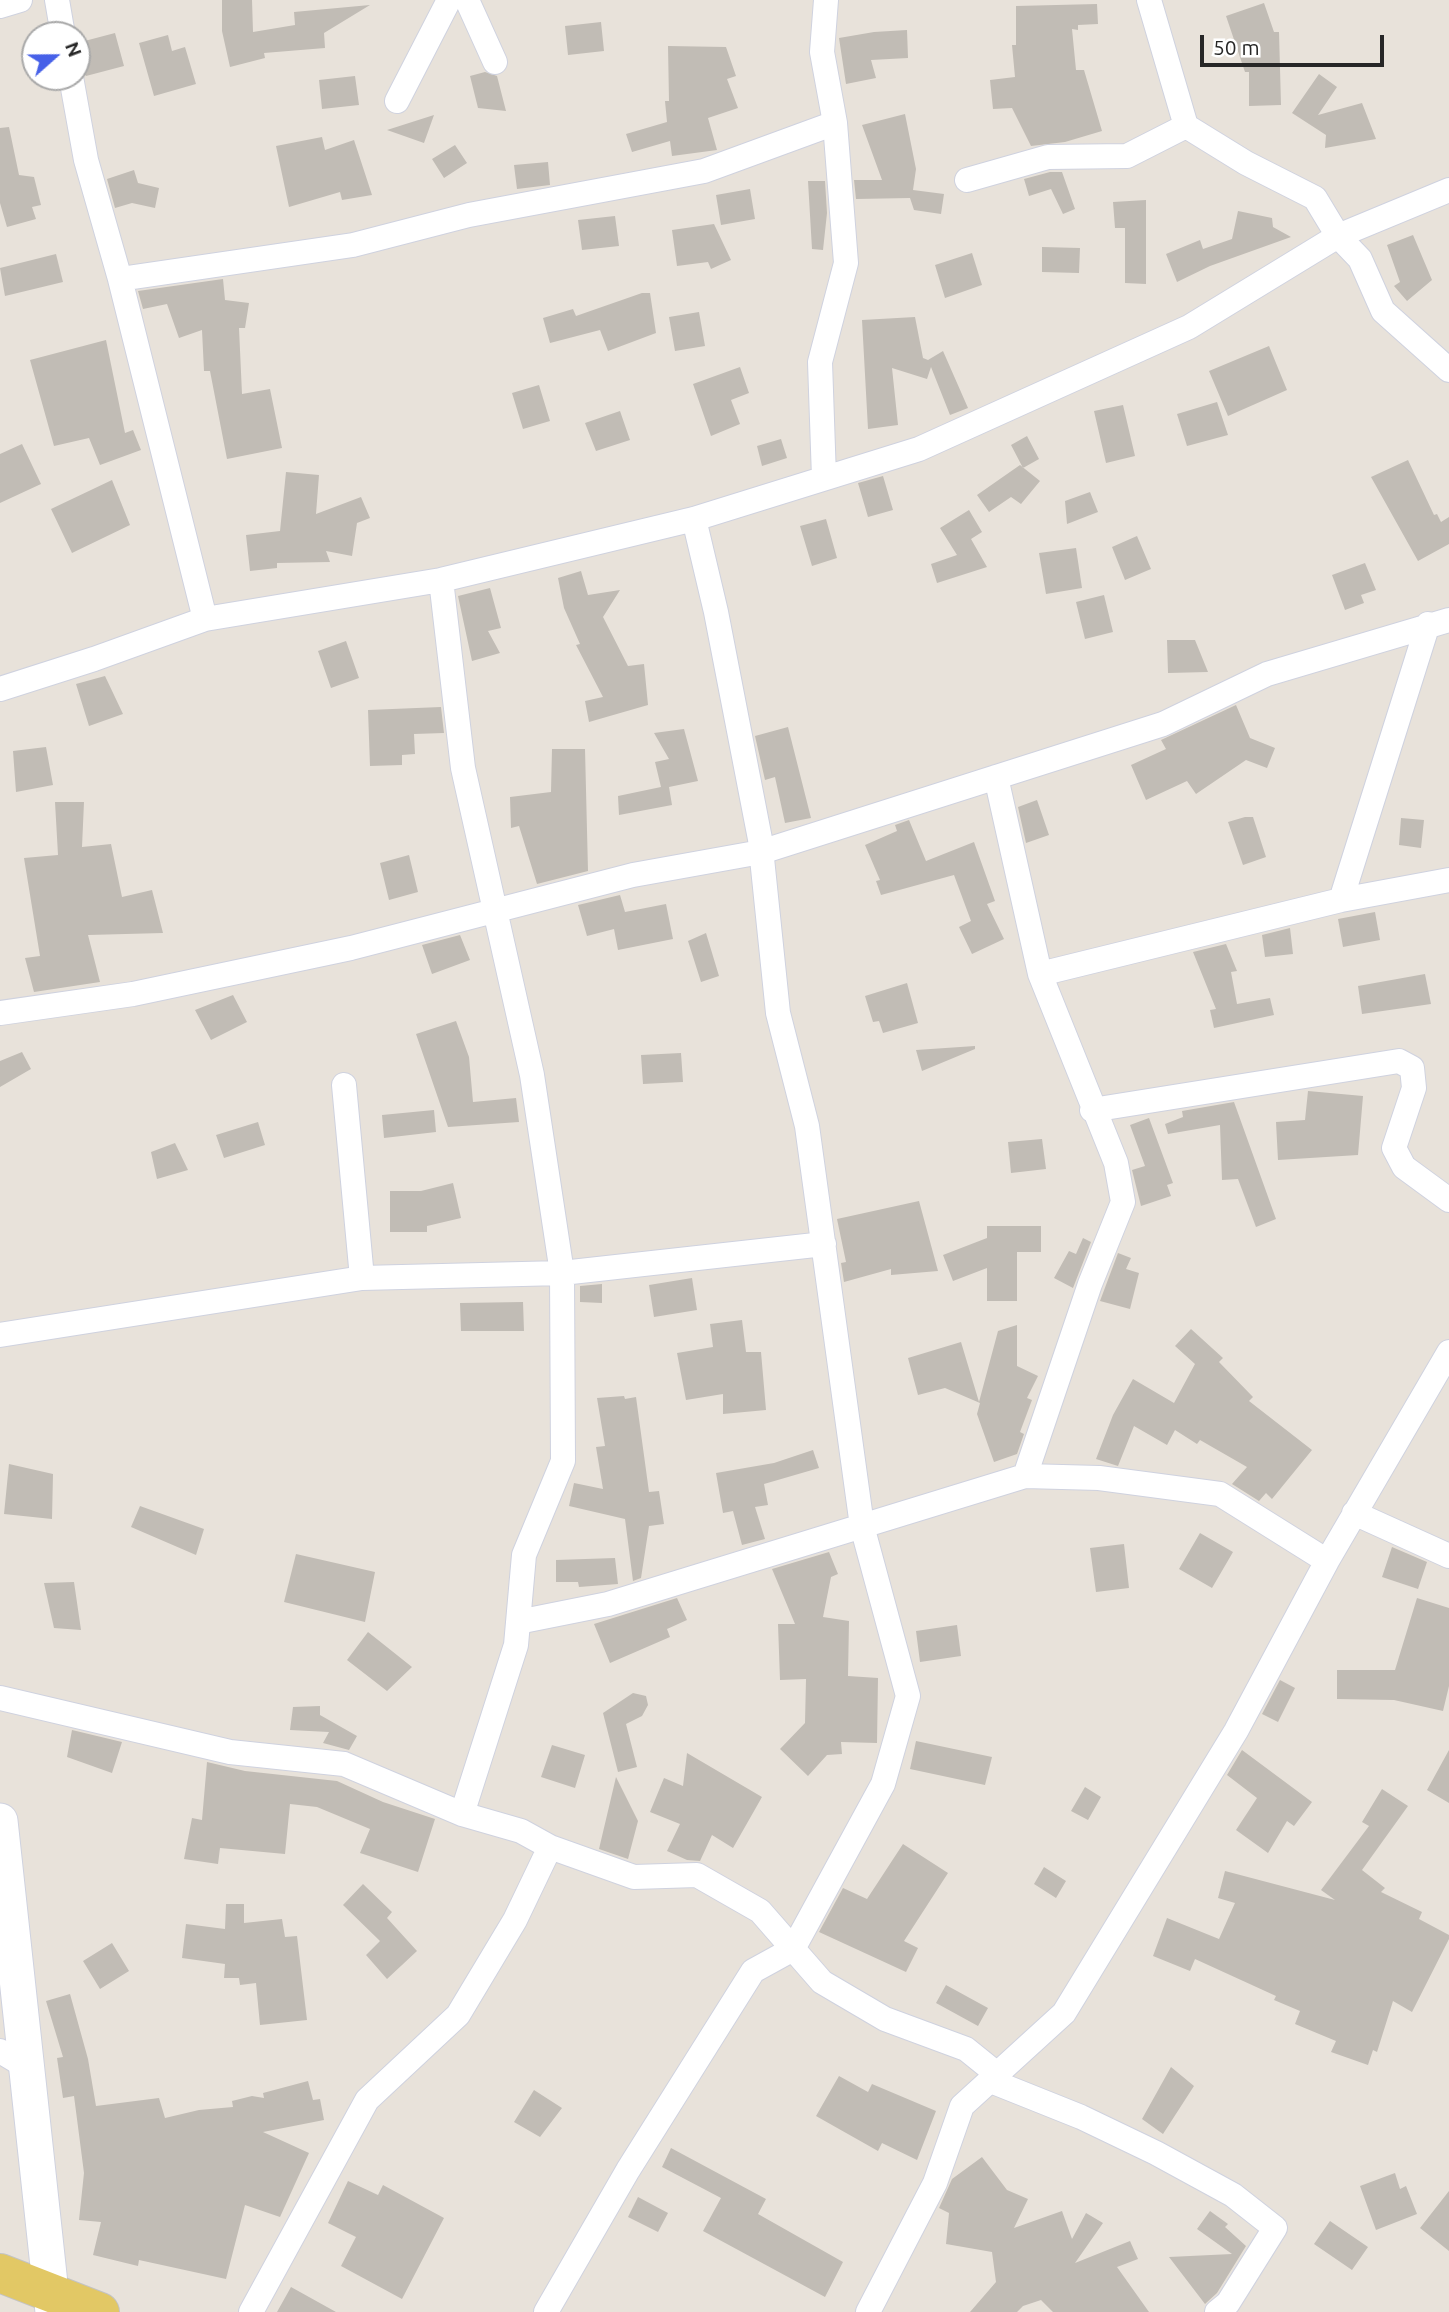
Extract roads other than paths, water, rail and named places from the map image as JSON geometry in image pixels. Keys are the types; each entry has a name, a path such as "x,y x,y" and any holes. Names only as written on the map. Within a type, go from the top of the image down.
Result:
{"main road":[{"path":"0,2273 51,2301 100,2312"}],"street":[{"path":"0,6 20,0"},
{"path":"57,0 61,21"},
{"path":"397,101 449,0"},
{"path":"467,0 495,62"},
{"path":"824,478 820,362 846,263 835,123 822,52 826,0"},
{"path":"1149,0 1186,126 1246,163 1315,198 1338,236 1360,259 1383,311 1449,370"},
{"path":"74,91 86,160 120,279 205,619"},
{"path":"120,279 353,245 469,215 704,171 835,123"},
{"path":"967,180 1048,157 1127,156 1186,126"},
{"path":"0,689 94,660 205,619 441,580 694,519 919,449 1189,327 1338,236 1449,190"},
{"path":"546,2312 628,2170 754,1971 793,1949 883,1784 908,1696 862,1526 807,1126 778,1013 761,852 716,612 694,519"},
{"path":"441,580 463,768 532,1075 562,1273 563,1461 524,1555 516,1646 462,1814"},
{"path":"0,1013 133,994 351,948 633,875 761,852 1163,724 1267,674 1438,622"},
{"path":"1340,900 1438,622"},
{"path":"996,777 1040,974 1092,1110 1116,1163 1123,1202 1090,1284 1024,1476"},
{"path":"1040,974 1340,900 1449,880"},
{"path":"1092,1110 1399,1060 1412,1069 1414,1088 1394,1148 1404,1167 1449,1200"},
{"path":"344,1085 362,1278"},
{"path":"0,1335 362,1278 562,1273 824,1244"},
{"path":"868,2312 935,2183 962,2106 1065,2013 1236,1731 1327,1561 1449,1352"},
{"path":"518,1622 608,1604 1024,1476 1099,1478 1220,1494 1327,1561"},
{"path":"1354,1513 1449,1556"},
{"path":"0,1698 230,1752 344,1764 462,1814 521,1831 550,1847 634,1877 697,1875 760,1910 822,1982 885,2019 966,2049 996,2074"},
{"path":"0,1821 13,2059 51,2301"},
{"path":"251,2312 367,2100 458,2015 515,1920 550,1847"},
{"path":"996,2074 996,2083 1081,2117 1233,2195 1275,2228 1228,2303 1217,2312"}]}
